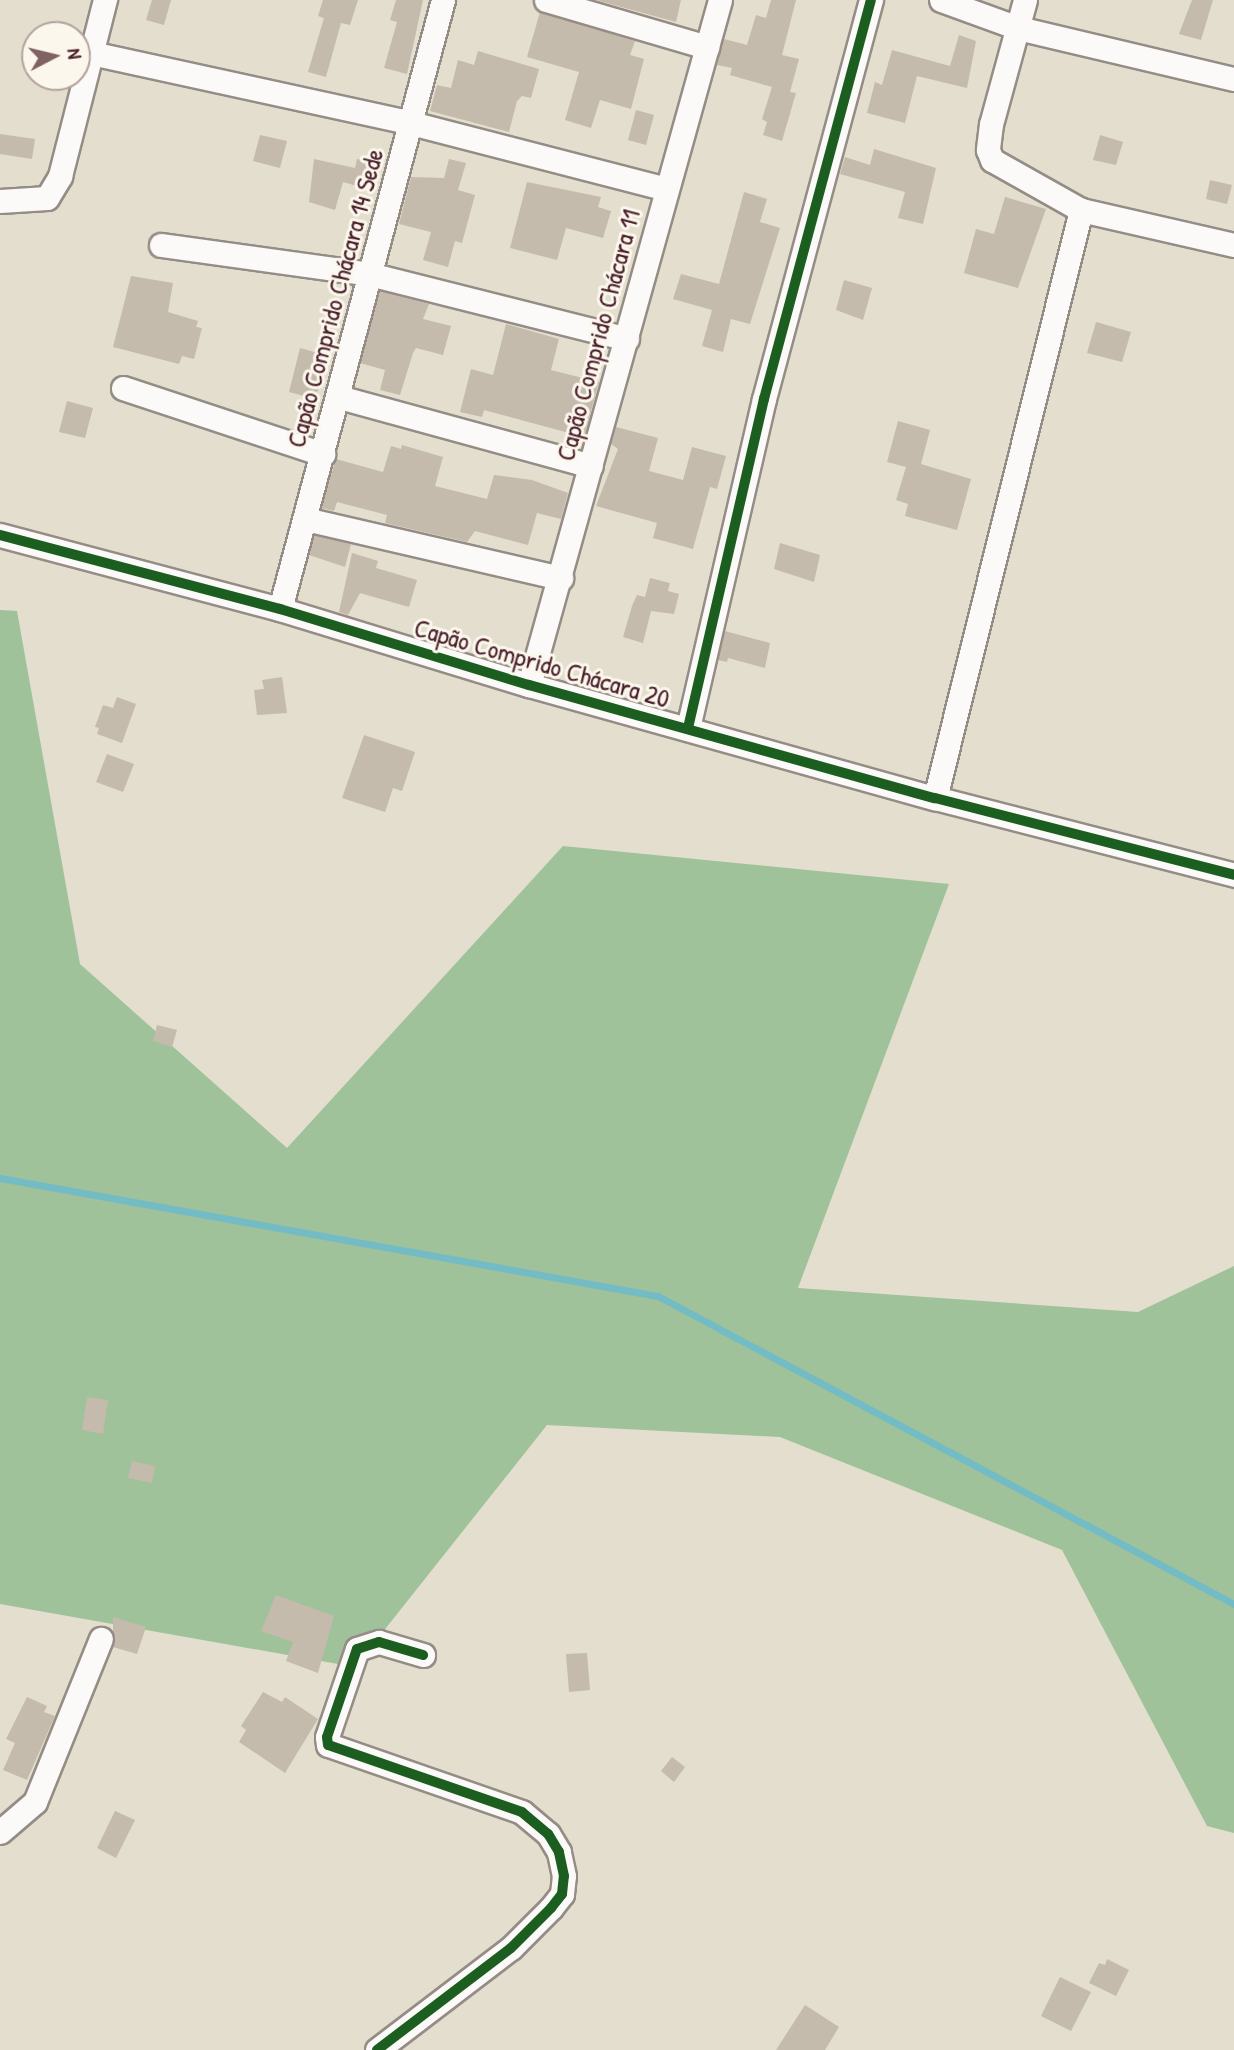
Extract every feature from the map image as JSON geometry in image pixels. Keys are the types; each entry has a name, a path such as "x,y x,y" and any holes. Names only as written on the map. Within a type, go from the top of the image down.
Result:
{"street":[{"path":"105,0 91,53 411,123 667,189"},
{"name":"Capão Comprido Chácara 14 Sede","path":"280,609 339,397 369,274 443,0"},
{"path":"546,0 708,47"},
{"name":"Capão Comprido Chácara 11","path":"529,685 720,0"},
{"path":"688,728 764,398 871,0"},
{"path":"941,0 1017,28 1234,79"},
{"path":"1025,0 988,150 999,166 1081,209 1234,245"},
{"path":"0,201 47,198 60,176 81,91"},
{"path":"935,798 1081,209"},
{"path":"161,245 369,274 627,339"},
{"path":"123,388 323,454"},
{"path":"339,397 591,466"},
{"path":"305,519 561,578"},
{"name":"Capão Comprido Chácara 20","path":"0,535 280,609 529,685 935,798 1234,875"},
{"path":"0,1832 34,1802 101,1639"},
{"path":"377,2050 511,1948 562,1894 564,1877 559,1852 548,1834 522,1812 328,1745 327,1737 357,1649 379,1642 423,1655"}],"green space":[{"path":"0,610 17,611 80,964 287,1148 563,846 949,884 798,1288 1138,1312 1234,1266 1234,1833 1207,1826 1062,1550 780,1437 547,1425 355,1667 0,1604"}],"building":[{"path":"152,0 171,0 164,25 146,20"},
{"path":"323,0 358,0 350,25 341,23 326,77 308,72 324,18 318,16"},
{"path":"396,0 423,0 407,74 384,68 397,22 390,20"},
{"path":"596,0 681,0 676,22"},
{"path":"771,0 796,0 782,55 799,59 790,92 796,93 782,141 763,135 767,122 762,119 772,87 730,75 732,68 717,65 724,39 747,45 756,15 766,18"},
{"path":"1192,0 1213,0 1201,40 1179,34"},
{"path":"540,12 635,41 630,55 644,59 631,109 600,100 591,128 565,120 579,72 527,57"},
{"path":"959,35 976,41 967,88 917,76 905,123 867,113 875,82 882,85 892,50 950,66"},
{"path":"478,51 539,69 531,98 522,96 517,101 509,132 430,111 437,85 451,88 458,60 474,65"},
{"path":"636,110 654,115 646,145 628,140"},
{"path":"0,134 35,139 32,159 0,154"},
{"path":"260,135 287,141 280,168 253,161"},
{"path":"1100,135 1123,142 1116,165 1093,160"},
{"path":"874,149 936,168 923,224 898,218 905,192 840,174 845,157 870,165"},
{"path":"314,159 355,168 357,159 374,163 368,189 343,182 335,210 309,202"},
{"path":"449,159 466,163 458,190 475,195 462,243 455,241 448,267 423,260 431,232 399,224 411,177 444,178"},
{"path":"1210,180 1232,185 1227,204 1206,199"},
{"path":"527,182 601,197 598,207 611,211 603,238 566,228 557,260 510,248"},
{"path":"744,192 767,199 760,222 780,228 750,324 731,319 723,352 702,346 712,310 673,299 681,274 719,284"},
{"path":"1005,197 1046,209 1018,288 964,273 976,229 994,234"},
{"path":"131,276 173,283 168,312 198,321 196,327 202,328 194,359 182,356 179,364 113,347"},
{"path":"844,280 872,288 863,320 836,310"},
{"path":"380,291 429,304 423,319 451,326 443,355 416,348 400,395 380,390 385,370 360,363"},
{"path":"1096,322 1131,332 1122,362 1087,353"},
{"path":"506,324 559,339 551,370 599,382 584,437 484,410 482,417 460,412 471,369 493,375"},
{"path":"300,348 329,356 315,399 289,392"},
{"path":"67,401 93,408 85,438 59,432"},
{"path":"898,421 930,430 921,464 971,479 957,530 905,516 908,504 896,500 906,467 887,462"},
{"path":"616,427 658,438 649,471 683,480 692,447 726,456 717,489 710,487 693,549 653,538 657,523 596,506 618,449 611,444"},
{"path":"402,445 443,457 435,486 487,499 494,475 532,480 568,493 561,519 537,513 528,545 475,531 467,542 385,523 387,515 337,502 334,511 321,508 336,459 383,472 391,446 401,449"},
{"path":"314,535 351,544 345,567 309,555"},
{"path":"780,543 820,555 814,582 774,569"},
{"path":"352,553 378,561 376,568 417,580 409,607 360,593 348,615 339,612"},
{"path":"650,578 670,583 668,591 679,594 674,614 651,611 643,643 623,637 637,595 645,597"},
{"path":"725,631 770,643 765,668 728,658 727,662 718,660"},
{"path":"282,677 287,713 257,715 254,690 264,689 262,680"},
{"path":"117,697 136,704 122,743 97,734 99,728 95,727 103,705 113,708"},
{"path":"364,735 415,752 402,791 393,788 385,812 342,798"},
{"path":"107,754 134,764 123,792 96,782"},
{"path":"157,1025 177,1030 172,1047 153,1041"},
{"path":"87,1397 108,1400 103,1434 82,1430"},
{"path":"132,1461 155,1466 152,1483 128,1478"},
{"path":"276,1595 334,1616 318,1673 286,1661 293,1642 261,1631"},
{"path":"113,1617 146,1627 137,1654 113,1647"},
{"path":"587,1653 590,1690 569,1692 566,1654"},
{"path":"263,1692 282,1702 285,1697 318,1719 285,1773 239,1742 246,1730 241,1726"},
{"path":"27,1697 47,1706 44,1712 55,1716 27,1780 3,1770 15,1743 6,1739"},
{"path":"672,1757 685,1767 674,1782 661,1771"},
{"path":"115,1811 135,1820 116,1858 97,1848"},
{"path":"1107,1959 1129,1970 1116,1996 1089,1983 1099,1963 1105,1965"},
{"path":"1060,1977 1091,1992 1071,2031 1041,2016"},
{"path":"805,2005 839,2027 825,2050 776,2050"}],"waterway":[{"path":"0,1178 658,1296 1234,1604"}],"cycle path":[{"path":"688,728 764,399 871,0"},
{"path":"0,535 280,609 529,685 935,798 1234,875"},
{"path":"377,2050 511,1948 562,1894 564,1876 559,1852 548,1834 522,1812 328,1745 327,1737 357,1649 379,1642 423,1655"}]}
